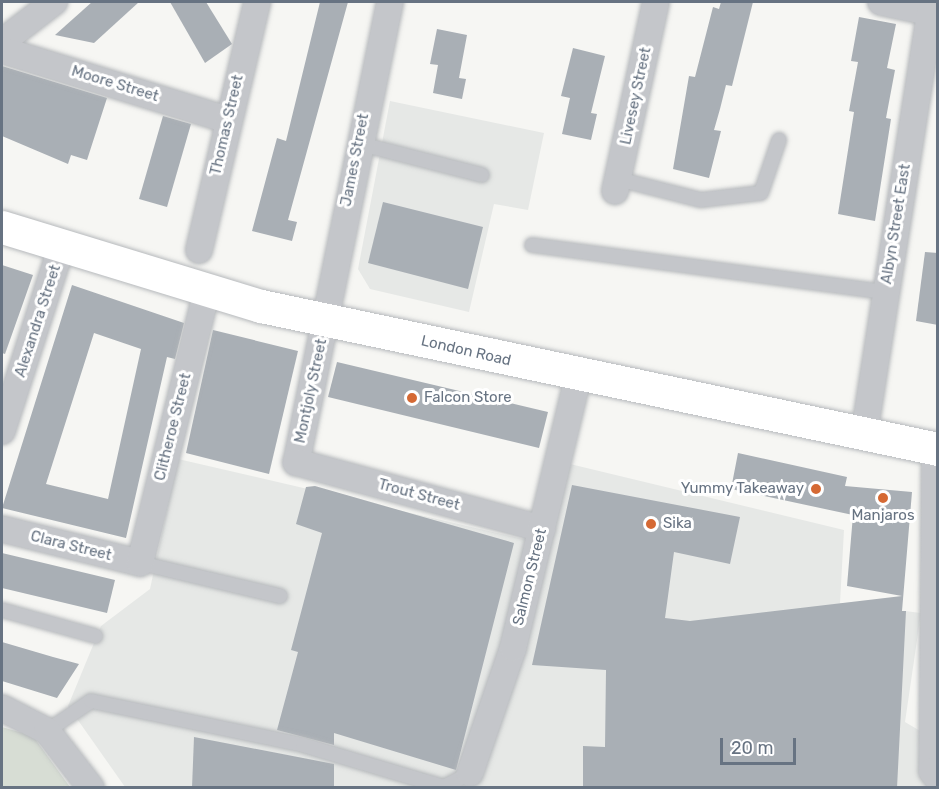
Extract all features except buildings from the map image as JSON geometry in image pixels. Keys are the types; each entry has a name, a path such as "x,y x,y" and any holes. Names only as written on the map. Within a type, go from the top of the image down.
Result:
{"highway":[{"name":"London Road","path":"2,227 207,291 578,377 936,449"}],"street":[{"path":"2,42 54,2"},
{"name":"Thomas Street","path":"200,244 257,2"},
{"name":"James Street","path":"326,319 357,143 390,2"},
{"name":"Livesey Street","path":"617,185 656,2"},
{"path":"881,2 934,13"},
{"name":"Albyn Street East","path":"864,435 885,292 934,13"},
{"name":"Moore Street","path":"2,50 228,120"},
{"name":"Alexandra Street","path":"2,431 62,245"},
{"name":"Clitheroe Street","path":"140,563 207,291"},
{"name":"Montjoly Street","path":"296,462 326,319"},
{"name":"Salmon Street","path":"471,773 513,648 578,377"},
{"path":"935,775 936,449"},
{"name":"Trout Street","path":"296,462 542,529"},
{"name":"Clara Street","path":"2,529 140,563"},
{"path":"2,708 47,730 91,788"}],"lane":[{"path":"617,185 701,200 761,194 779,140"},
{"path":"357,143 482,175"},
{"path":"532,245 885,292"},
{"path":"140,563 280,596"},
{"path":"2,610 95,636"},
{"path":"47,730 91,701 303,745 444,787 471,773"}],"shaded area":[{"path":"390,101 544,133 528,210 494,204 469,312 370,289 358,269"},
{"path":"178,459 549,545 570,464 844,530 840,603 921,613 905,722 937,741 937,787 125,787 68,706 101,626 150,589"},
{"path":"2,727 33,736 70,787 2,787"}],"place":[{"name":"Falcon Store","path":"412,398"},
{"name":"Yummy Takeaway","path":"816,489"},
{"name":"Manjaros","path":"883,498"},
{"name":"Sika","path":"651,524"}]}
